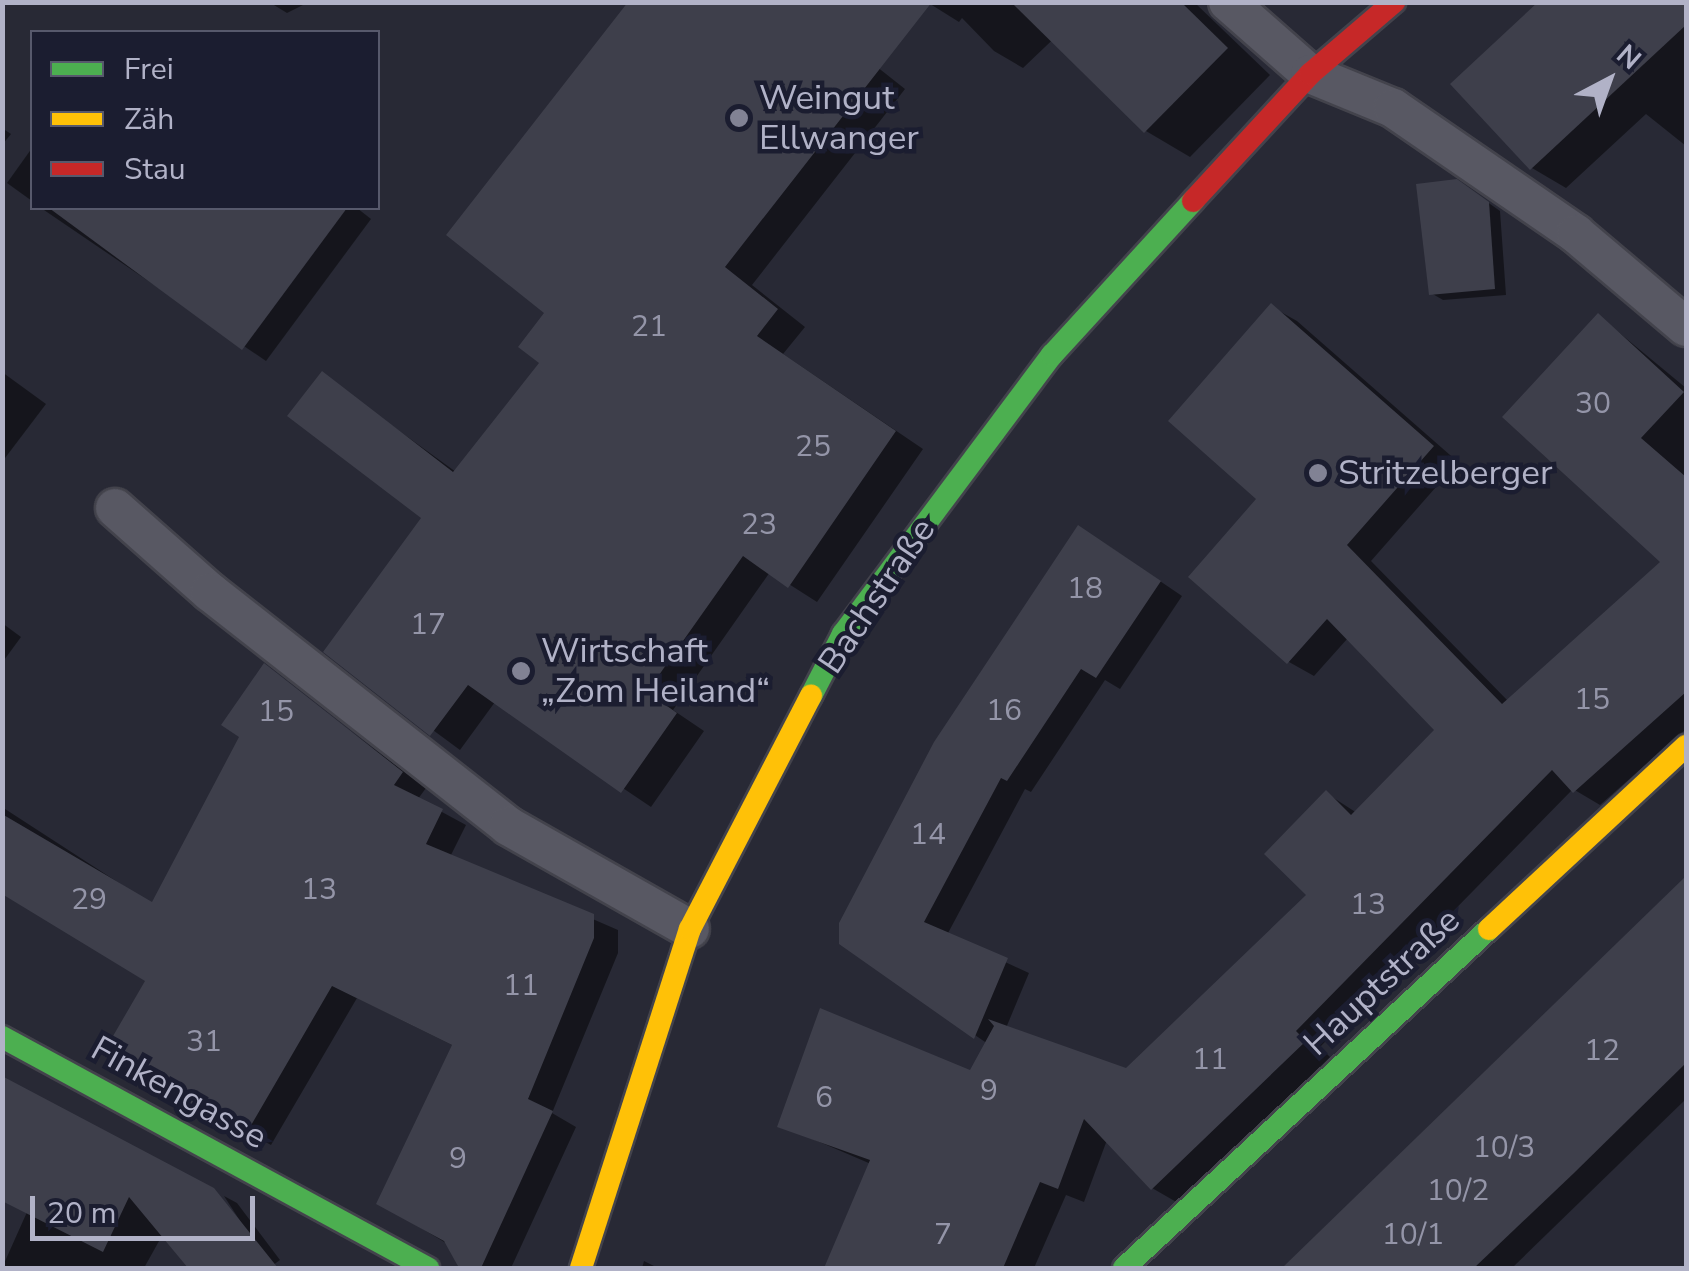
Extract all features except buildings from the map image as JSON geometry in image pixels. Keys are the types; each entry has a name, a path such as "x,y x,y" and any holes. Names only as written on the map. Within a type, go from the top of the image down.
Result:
{"main road":[{"name":"Bachstraße","path":"582,1268 690,929 843,634 1052,355 1310,74 1394,2"},
{"name":"Hauptstraße","path":"1124,1268 1686,746"},
{"name":"Finkengasse","path":"2,1037 428,1268"}],"lane":[{"path":"1228,2 1310,74 1393,108 1576,234 1686,328"},
{"path":"114,508 210,592 508,826 690,929"}],"traffic: fast":[{"path":"811,696 843,634 1052,355 1193,201"},
{"path":"1124,1268 1489,929"},
{"path":"2,1037 428,1268"}],"traffic: slow":[{"path":"581,1268 690,929 811,696"},
{"path":"1489,929 1686,746"}],"traffic: jam":[{"path":"1193,201 1310,74 1394,2"}],"place":[{"name":"Weingut Ellwanger","path":"739,118"},
{"name":"Stritzelberger","path":"1318,473"},
{"name":"Wirtschaft „Zom Heiland“","path":"521,671"}]}
